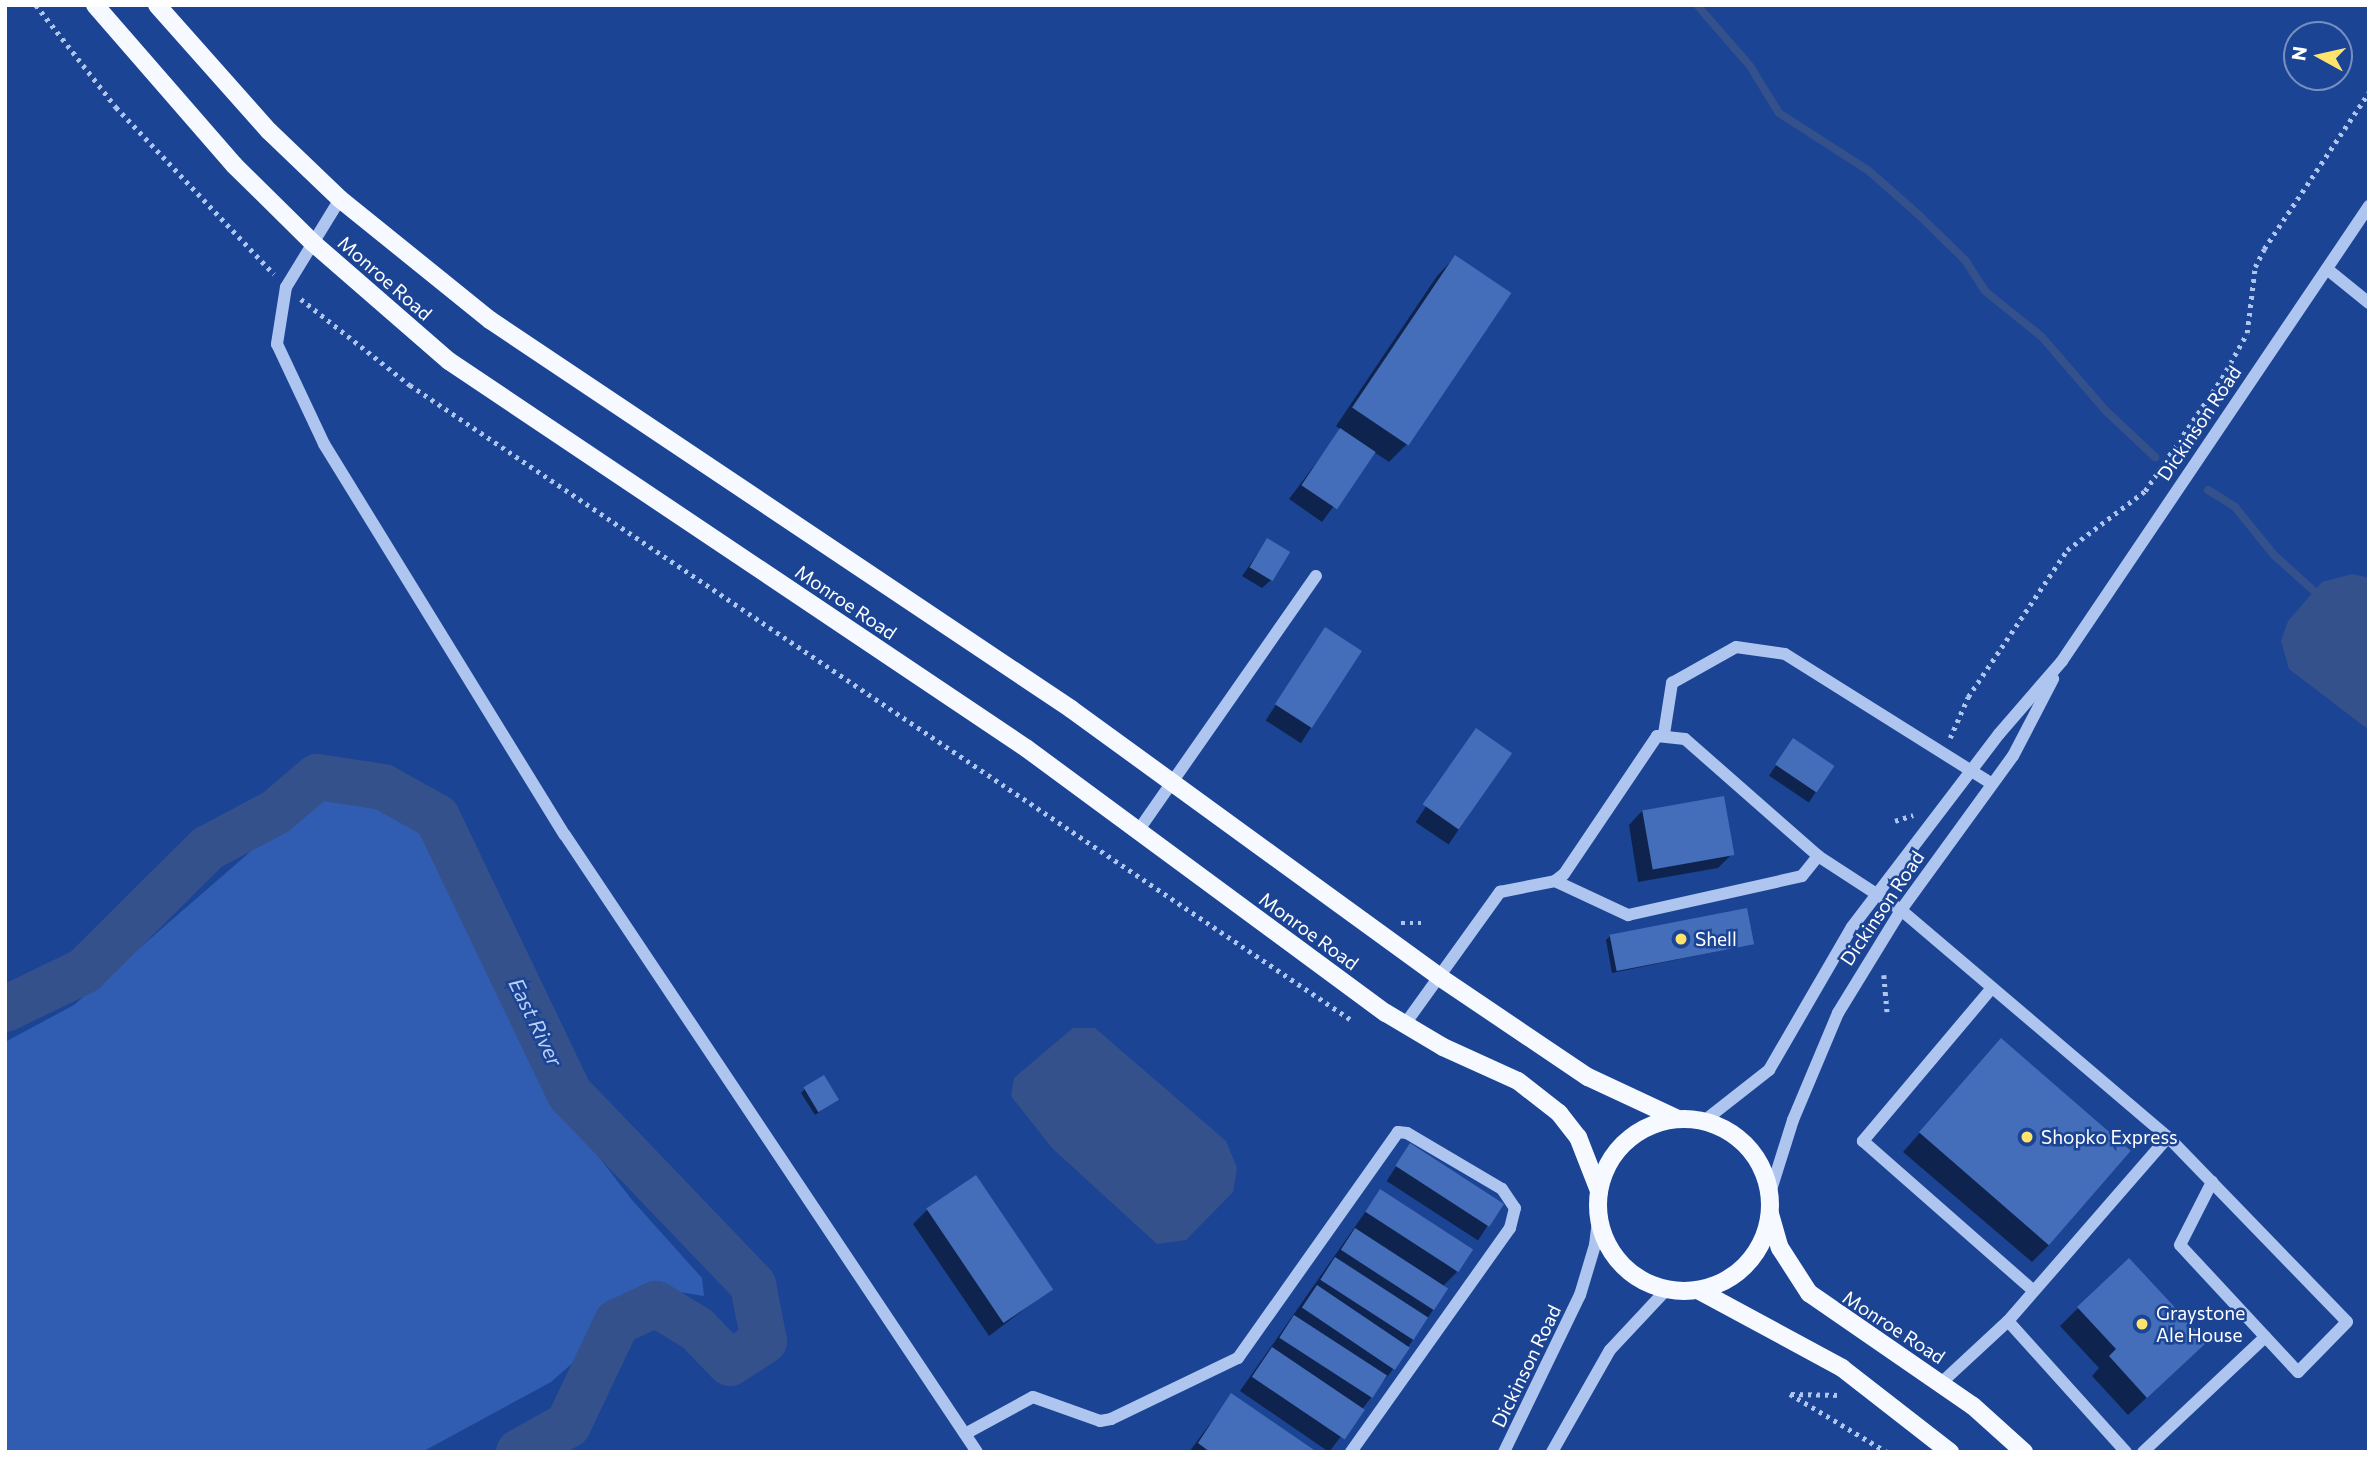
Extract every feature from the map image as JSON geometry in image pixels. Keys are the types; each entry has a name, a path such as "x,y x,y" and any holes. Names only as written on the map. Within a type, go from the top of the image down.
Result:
{"main road":[{"name":"Monroe Road","path":"96,5 181,108 312,242 449,361 1026,748 1405,1024 1518,1081 1559,1113 1578,1137 1599,1191"},
{"name":"Monroe Road","path":"157,5 225,85 340,199 491,320 1071,709 1441,978 1588,1077 1678,1119"},
{"path":"1678,1119 1704,1121 1728,1130 1748,1147 1762,1168 1770,1193 1770,1214 1762,1241 1747,1264 1725,1281 1698,1290 1667,1289 1642,1280 1620,1263 1606,1240 1599,1214 1599,1191 1606,1169 1635,1134 1678,1119"},
{"name":"Monroe Road","path":"1770,1214 1780,1248 1809,1293 1941,1383 2024,1452"},
{"path":"1698,1290 1842,1368 1881,1395 1950,1452"}],"street":[{"path":"340,199 286,288 277,344 324,444 565,835 977,1452"},
{"name":"Dickinson Road","path":"1704,1121 1769,1070 1821,975 1876,894 2062,661 2369,206"},
{"path":"2327,269 2369,303"},
{"path":"1138,831 1170,781 1316,576"},
{"path":"1664,734 1672,683 1736,647 1785,654 1992,784"},
{"name":"Dickinson Road","path":"1770,1193 1818,1057 1844,1002 1901,910 2012,756 2062,661"},
{"path":"1555,881 1657,736 1664,734 1685,739 1818,856 1901,910 2168,1137 2347,1322 2298,1372 2180,1245 2211,1182"},
{"path":"1405,1024 1441,978 1500,892 1555,881 1628,915 1802,876 1818,856"},
{"path":"1991,989 1863,1141 2034,1291"},
{"path":"965,1434 1034,1397 1100,1421 1111,1419 1238,1358 1398,1132 1407,1133 1502,1189 1515,1208 1510,1228 1351,1452"},
{"path":"1941,1383 2008,1321 2168,1137"},
{"name":"Dickinson Road","path":"1504,1452 1580,1295 1595,1245 1599,1214"},
{"path":"1552,1452 1610,1350 1667,1289"},
{"path":"2008,1321 2126,1452"},
{"path":"2143,1452 2265,1337"}],"path":[{"path":"36,5 116,107 286,288 410,385 1350,1019"},
{"path":"1942,751 1968,697 2067,550 2144,491 2222,378 2247,333 2255,267 2264,249 2369,92"},
{"path":"1881,1395 1790,1394 1887,1452"}],"shaded area":[{"path":"2352,574 2369,578 2369,730 2289,669 2281,641 2288,621 2322,582"},
{"path":"331,796 380,803 412,823 434,852 558,1104 632,1200 702,1278 704,1296 654,1288 628,1295 612,1309 584,1353 551,1382 422,1452 5,1452 5,1042 74,1005 303,806"},
{"path":"1073,1028 1095,1028 1226,1141 1237,1168 1233,1192 1186,1240 1157,1244 1052,1148 1011,1096 1014,1078"}],"building":[{"path":"1455,255 1511,293 1408,446 1352,408"},
{"path":"1340,428 1376,452 1337,509 1301,485"},
{"path":"1267,538 1290,552 1273,581 1249,567"},
{"path":"1325,627 1362,651 1312,728 1275,704"},
{"path":"1476,728 1512,753 1459,829 1423,804"},
{"path":"1793,738 1834,766 1817,792 1775,765"},
{"path":"1724,796 1734,855 1653,870 1642,810"},
{"name":"Shell","path":"1747,908 1754,944 1617,971 1610,935"},
{"path":"2001,1038 2131,1151 2049,1245 1919,1132"},
{"path":"824,1075 839,1100 818,1112 803,1087"},
{"path":"1410,1143 1504,1204 1489,1227 1395,1166"},
{"path":"976,1175 1053,1289 1003,1323 926,1209"},
{"path":"1380,1189 1473,1249 1458,1272 1365,1212"},
{"path":"1355,1228 1448,1288 1434,1310 1341,1250"},
{"path":"1335,1257 1428,1317 1413,1340 1320,1280"},
{"name":"Graystone Ale House","path":"2129,1258 2207,1342 2147,1398 2109,1356 2116,1349 2077,1307"},
{"path":"1317,1285 1410,1348 1395,1370 1302,1307"},
{"path":"1294,1315 1387,1375 1372,1398 1279,1338"},
{"path":"1272,1347 1365,1410 1345,1439 1252,1377"},
{"path":"1231,1393 1317,1452 1210,1452 1198,1443"}],"waterway":[{"path":"1697,5 1750,66 1779,113 1869,171 1920,216 1965,260 1985,291 2042,337 2105,410 2155,457"},
{"path":"2208,490 2235,507 2274,555 2314,591"},
{"name":"East River","path":"5,1009 84,971 208,848 276,812 317,777 383,787 437,817 570,1094 753,1285 764,1341 730,1363 697,1329 656,1304 617,1322 568,1425 519,1452"}],"place":[{"name":"Shell","path":"1681,939"},
{"name":"Shopko Express","path":"2027,1137"},
{"name":"Graystone Ale House","path":"2142,1324"}]}
